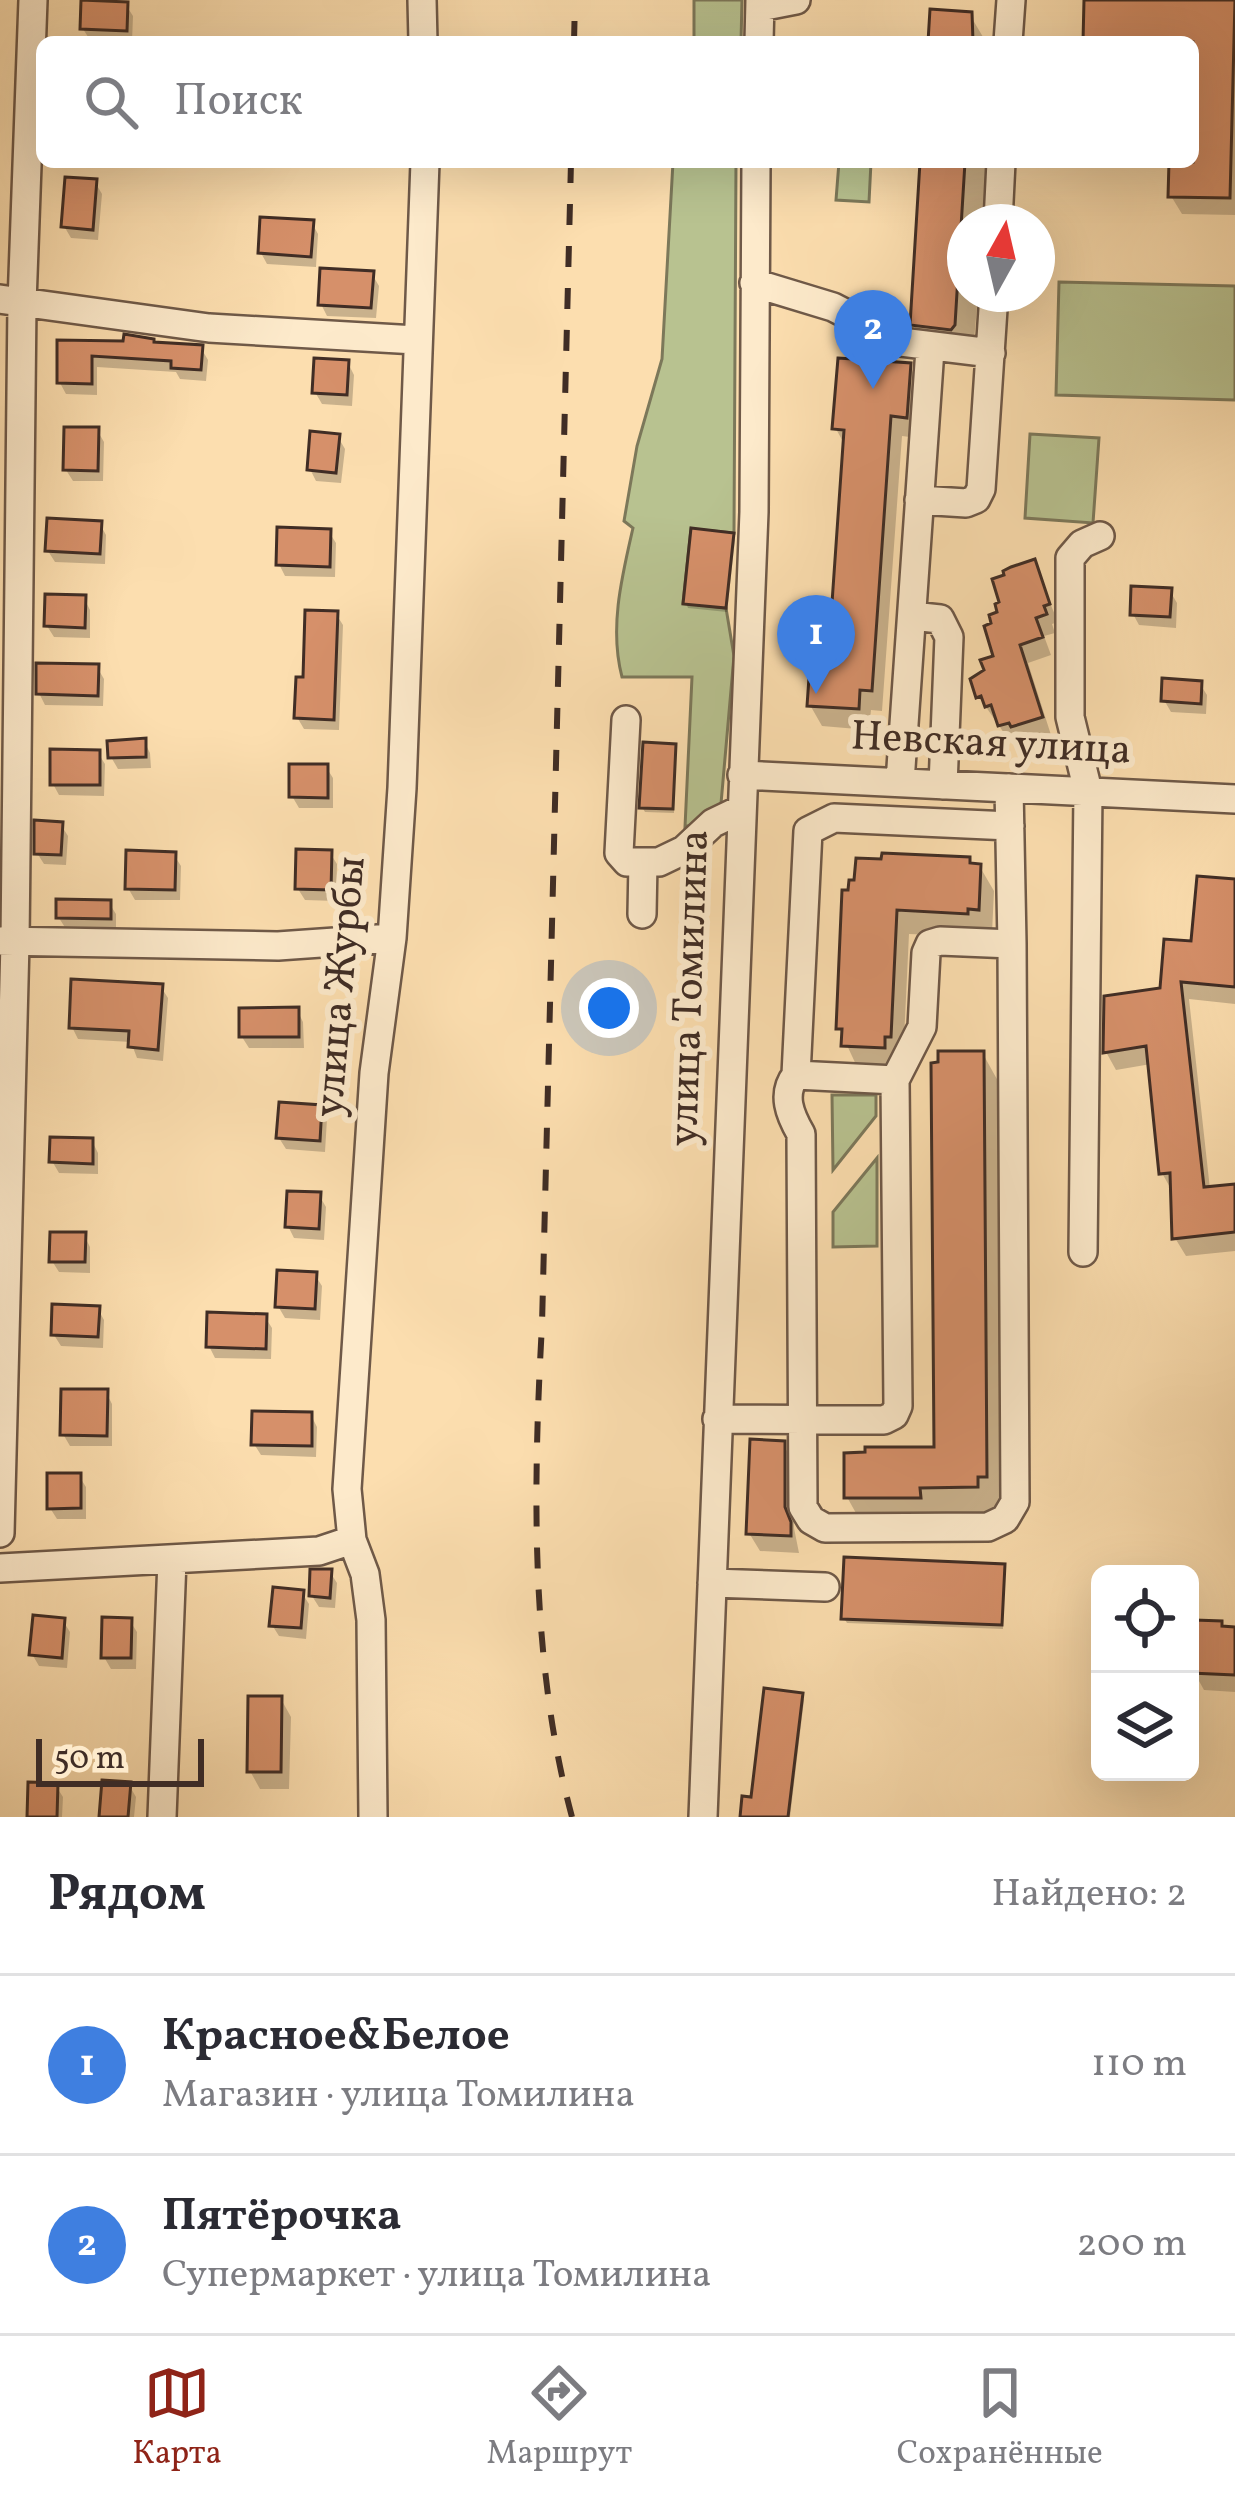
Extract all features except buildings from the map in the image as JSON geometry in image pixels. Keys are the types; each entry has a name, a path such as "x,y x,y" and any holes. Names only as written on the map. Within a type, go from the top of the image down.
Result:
{"street":[{"path":"0,1533 11,301 33,0"},
{"path":"422,0 423,36"},
{"path":"759,36 760,4 796,0"},
{"path":"1008,36 1011,0"},
{"name":"улица Журбы","path":"373,1817 371,1620 365,1574 352,1540 347,1489 374,1073 392,938 402,788 425,168"},
{"name":"улица Томилина","path":"703,1817 754,512 756,168"},
{"path":"999,204 1001,168"},
{"path":"754,284 833,307 902,342 930,349 991,352"},
{"path":"11,301 209,328 416,340"},
{"path":"919,500 966,503 976,499 981,489 993,312"},
{"path":"900,782 930,349"},
{"path":"1083,1252 1088,791 1070,716 1070,558 1082,544 1100,536"},
{"path":"912,616 940,619 949,637 943,785"},
{"path":"626,720 619,853 627,862 659,862 740,810"},
{"name":"Невская улица","path":"742,775 1235,799"},
{"path":"1010,788 1016,1502 1005,1519 988,1527 825,1528 811,1520 803,1507 801,1134 788,1112 790,1084 796,1075 808,831 834,818 1010,826"},
{"path":"642,914 643,862"},
{"path":"8,942 278,946 392,938"},
{"path":"717,1418 884,1420 893,1415 898,1406 896,1080 922,1027 926,953 930,944 1012,944"},
{"path":"796,1075 896,1080"},
{"path":"0,1568 319,1551 352,1540"},
{"path":"162,1817 172,1560"},
{"path":"712,1582 826,1587"}],"green space":[{"path":"694,0 742,0 741,36 694,36"},
{"path":"673,168 736,168 734,533 691,529 683,603 726,608 734,656 720,815 685,827 692,677 622,677 617,640 618,602 633,528 624,521 637,446 662,359"},
{"path":"839,168 871,168 869,202 836,200"},
{"path":"1059,282 1235,286 1235,400 1056,395"},
{"path":"1030,434 1099,438 1093,523 1025,518"},
{"path":"832,1095 876,1095 876,1116 833,1170"},
{"path":"877,1158 877,1246 833,1247 833,1212"}],"railway":[{"path":"574,36 575,0"},
{"path":"571,168 536,1510 548,1697 572,1817"}],"place":[{"name":"Пятёрочка","path":"873,389"},
{"name":"Красное&Белое","path":"816,694"}]}
